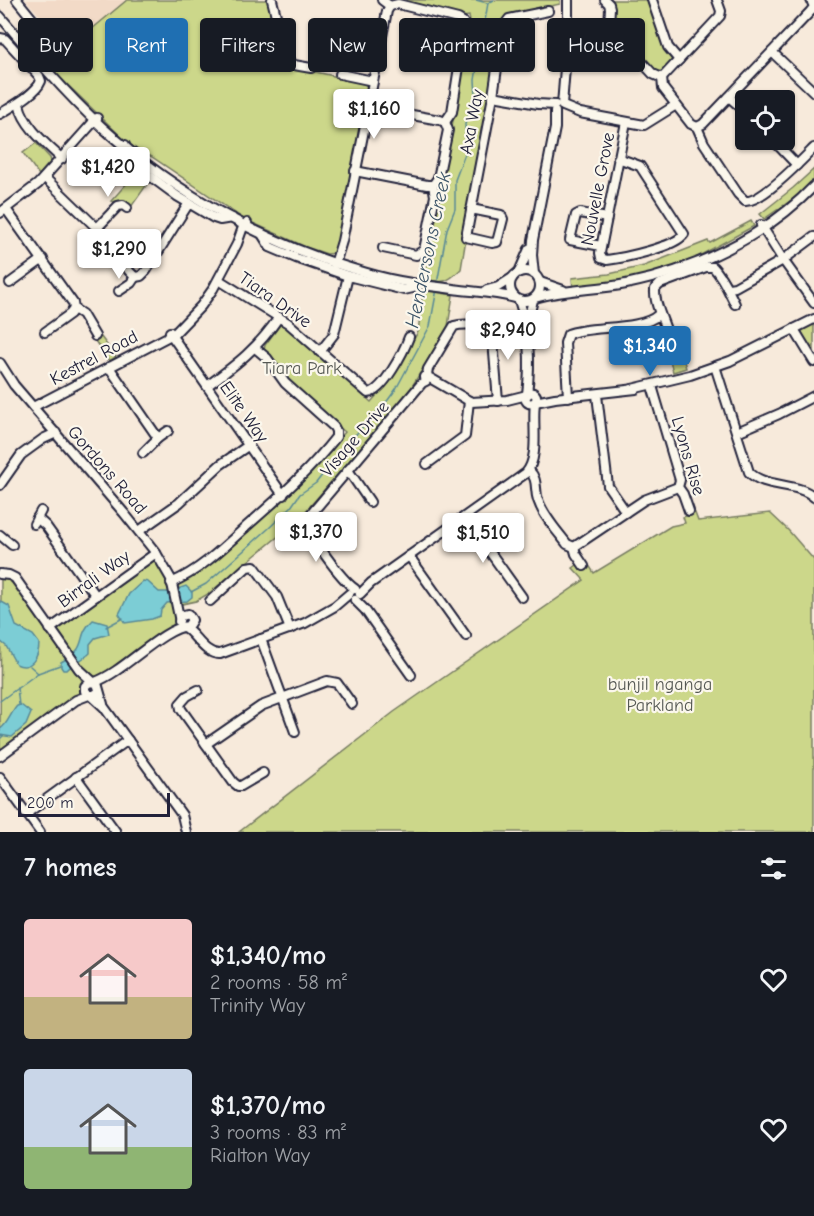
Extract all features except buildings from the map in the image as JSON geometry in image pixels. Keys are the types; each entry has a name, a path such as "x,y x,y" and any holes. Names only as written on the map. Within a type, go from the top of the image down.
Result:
{"street":[{"path":"17,0 32,18"},
{"path":"272,0 287,59 294,65 308,67"},
{"path":"382,0 390,6"},
{"path":"534,274 533,240 562,88 568,31 568,0"},
{"path":"605,0 610,8 608,48 610,53 640,60 653,74 662,78"},
{"path":"652,0 668,47 679,60"},
{"path":"717,0 721,11 720,16 662,78 663,88 691,124 697,127 704,143 745,201 755,199 797,165 814,147"},
{"path":"697,127 703,124 814,7 811,0"},
{"path":"373,108 370,97 387,11 390,6 398,4 463,22 465,28 452,112 445,122"},
{"name":"Axa Way","path":"471,209 499,214 503,219 496,243 466,237 471,209 493,96 504,23 509,19 548,11"},
{"path":"0,16 18,37"},
{"path":"0,38 5,39 40,79 38,87 23,98 19,104 0,114"},
{"path":"772,52 814,92"},
{"path":"49,72 126,146 177,184 261,234 369,274 517,299 534,299 628,283 671,272 760,227 814,186"},
{"path":"340,74 373,81"},
{"path":"493,96 647,125 676,105"},
{"path":"729,97 735,102"},
{"path":"19,104 20,109 43,142 62,159"},
{"path":"355,171 427,185 433,184 438,178 448,130 445,122 373,108"},
{"path":"335,261 342,241 367,115 373,108"},
{"path":"45,332 70,314 74,309 73,303 20,227 3,209 45,178 97,119"},
{"name":"Nouvelle Grove","path":"618,158 640,166 684,234 680,239 656,248 604,260 600,256 601,246 618,158 626,122"},
{"path":"126,146 130,162 189,203 217,220 232,217"},
{"path":"783,150 797,165"},
{"path":"45,178 97,228 135,277"},
{"path":"383,248 416,255 423,252 435,196 433,184"},
{"path":"119,291 146,271 189,203"},
{"path":"97,228 118,206 123,205 127,208"},
{"path":"570,240 574,218 577,214 607,218"},
{"path":"246,225 335,261"},
{"name":"Kestrel Road","path":"34,409 172,334 201,306 219,280 246,225"},
{"path":"760,227 807,296 814,312 803,324"},
{"path":"261,234 268,245 274,249 348,276 404,290 421,284"},
{"path":"729,288 735,287 783,260 814,237"},
{"path":"560,238 601,246"},
{"path":"482,292 498,287 519,272 533,240"},
{"path":"10,283 43,259"},
{"path":"568,397 565,343 568,334 655,318 660,309 654,291 660,284 711,266 715,268 723,284 729,288 735,304"},
{"path":"519,272 527,271 534,274 540,282 558,290 572,292"},
{"path":"320,352 334,334 348,276"},
{"path":"295,732 261,639 313,619 354,595 528,471 534,456 527,327 510,286 512,278"},
{"name":"Tiara Drive","path":"219,280 279,317 362,389 370,393 376,391 386,379 408,336"},
{"path":"527,327 534,299 540,290 540,282"},
{"path":"807,296 814,303"},
{"path":"74,309 82,314 95,336"},
{"path":"658,315 667,333"},
{"path":"207,386 255,348 279,317"},
{"path":"426,379 469,401 555,398 597,395 641,386 653,388 748,353 814,319"},
{"name":"Visage Drive","path":"354,595 304,520 426,379 428,369 454,326 459,324 492,329 498,401"},
{"path":"794,329 814,362"},
{"name":"Elite Way","path":"172,334 283,495"},
{"path":"172,583 213,556 283,495 334,439 336,431 285,384 267,358 255,348"},
{"name":"Gordons Road","path":"0,363 14,385 156,553 172,583 184,621 208,651 217,654 261,639"},
{"path":"715,366 747,462 754,474 765,480 807,492 814,497"},
{"path":"109,368 158,438"},
{"name":"Lyons Rise","path":"653,388 680,480 678,487 689,511"},
{"path":"597,395 608,486 626,512"},
{"path":"737,432 813,397"},
{"path":"427,464 465,436 469,401"},
{"path":"0,485 21,455 54,431"},
{"path":"143,453 168,431"},
{"path":"139,531 179,503 220,465 249,445"},
{"path":"348,470 370,502"},
{"path":"528,471 536,480 538,499 542,508 565,542 574,547"},
{"path":"574,547 648,498 678,487"},
{"path":"465,517 522,597"},
{"path":"37,518 46,526 96,596"},
{"path":"574,547 575,553 584,566"},
{"name":"Birrali Way","path":"50,629 156,553"},
{"path":"409,556 466,636"},
{"path":"209,602 247,567 254,566 277,597 290,629"},
{"path":"0,575 10,579 22,590 67,652 182,815 186,832"},
{"path":"354,595 411,675"},
{"path":"2,753 184,621"},
{"path":"206,744 253,711 330,681 337,683 352,704"},
{"path":"198,690 183,700 180,707 236,786 243,785 263,773"},
{"path":"26,814 128,740"},
{"path":"0,777 40,832"},
{"path":"76,777 116,832"}],"shaded area":[{"path":"26,0 127,0 93,28 93,18 42,18"}],"green space":[{"path":"127,0 268,0 272,18 200,18 200,72 296,72 296,67 308,72 364,83 367,87 368,105 364,108 335,253 327,254 306,247 244,219 152,157 132,147 54,72 93,72 93,28 105,18 105,72 188,72 188,18 105,18"},
{"path":"395,0 560,0 560,4 505,18 462,17"},
{"path":"610,0 649,0 673,59 662,73 655,72 645,61 645,18 611,18"},
{"path":"461,72 493,72 461,269 444,281 435,281 423,279"},
{"path":"36,143 51,161 39,175 23,153"},
{"path":"814,169 814,182 764,219 760,214"},
{"path":"136,173 148,183 131,207 111,201"},
{"path":"751,221 754,226 688,262 666,271 636,279 573,289 572,278 609,274 644,266 708,241 710,243"},
{"name":"Tiara Park","path":"423,290 453,295 448,326 407,395 297,521 208,594 196,601 182,604 178,586 180,582 215,559 292,492 345,432 289,383 264,350 265,345 280,325 286,326 371,402 390,380 418,332"},
{"path":"814,321 814,354 800,330"},
{"path":"101,337 116,357 109,361 95,341"},
{"path":"678,342 686,368 673,372 666,345"},
{"name":"bunjil nganga Parkland","path":"695,513 698,521 770,513 814,560 814,832 239,832 394,712 584,580 573,568 585,559 594,573 671,526 685,523 683,517"},
{"path":"152,559 157,561 169,583 170,598 175,606 176,618 173,625 97,679 89,676 58,634 57,628"},
{"path":"1,579 8,580 15,585 80,675 83,685 77,696 0,752"}],"water":[{"path":"143,581 148,582 159,592 169,592 186,586 192,592 192,597 187,601 167,603 161,610 160,616 125,623 119,614 129,594"},
{"path":"0,601 9,606 16,626 33,635 39,643 36,658 26,666 16,664 6,646 0,641"},
{"path":"93,620 107,624 109,634 95,638 90,644 90,653 67,670 63,670 61,662 76,652 87,626"},
{"path":"21,705 31,713 26,725 12,737 0,735 0,729 17,706"}],"waterway":[{"path":"476,0 487,3"},
{"name":"Hendersons Creek","path":"437,284 447,229 455,209 455,180 466,151 465,124 476,96 475,80 488,3 494,0"},
{"name":"Hendersons Creek","path":"191,592 206,584 291,507 300,494 316,483 344,447 388,400 430,326 437,289"},
{"name":"Hendersons Creek","path":"106,627 123,618"},
{"name":"Hendersons Creek","path":"0,701 38,673 60,665"},
{"path":"30,666 38,673"},
{"path":"17,688 19,705"}]}
